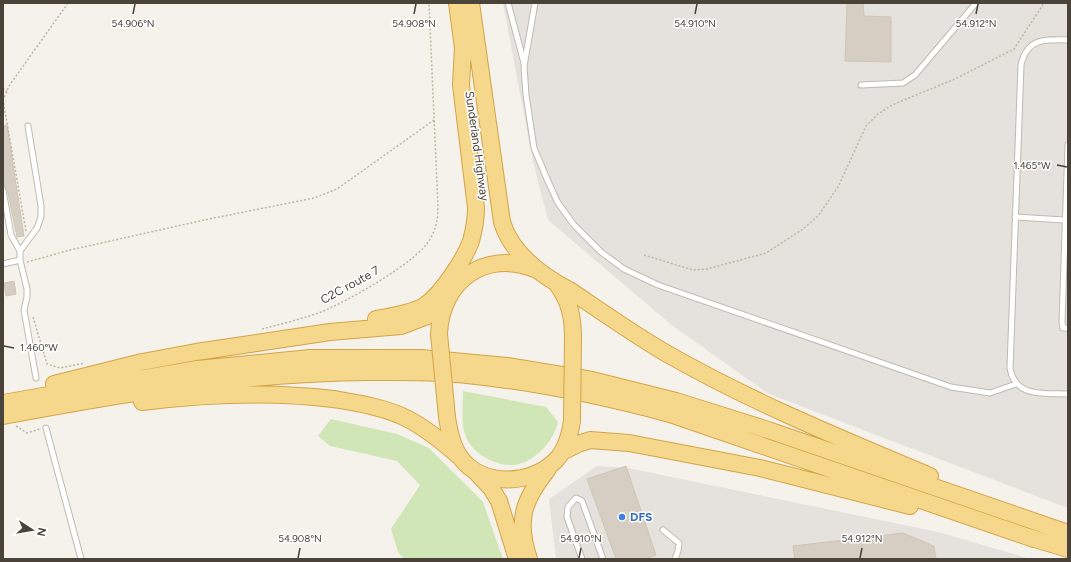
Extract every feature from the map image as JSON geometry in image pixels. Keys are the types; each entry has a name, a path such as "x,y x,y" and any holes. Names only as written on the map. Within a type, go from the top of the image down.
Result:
{"highway":[{"name":"Sunderland Highway","path":"457,3 486,213 484,230 478,245 457,284"},
{"name":"Sunderland Highway","path":"470,3 502,222 509,242 540,271"},
{"path":"330,332 355,324 411,312 423,306 432,300 441,290 465,254 471,241 476,219 476,208 461,85 463,47"},
{"path":"3,400 38,388 142,362 196,352 330,332 401,326 436,311 457,284 470,272 495,265 521,265 540,271 556,283 571,291 660,349 739,392 823,431 1044,524"},
{"path":"529,559 522,537 521,524 524,511 532,490 562,452 569,437 572,421 573,318 570,306 556,283"},
{"path":"446,300 441,316 439,334 447,417 453,443 460,457"},
{"path":"3,403 198,369 310,358 421,358 507,366 592,380 676,401 768,430 1068,533"},
{"path":"7,422 126,394 246,378 361,372 466,375 580,392 670,414 1034,539"},
{"path":"7,422 92,408 174,398 223,394 285,395 352,402 406,418 426,430 475,471 491,488 499,501 517,559"},
{"path":"562,452 584,442 607,440 667,449 760,468 850,490 1068,549"},
{"path":"475,471 494,478 511,480 539,473 551,464"}],"lane":[{"path":"508,3 524,66 526,95 534,148 558,203 574,225 596,247 624,269 658,285 869,360 951,387 990,393 1016,384"},
{"path":"524,66 535,3"},
{"path":"861,85 903,83 915,75 976,3"},
{"path":"1068,40 1047,40 1037,42 1027,49 1023,58 1015,217 1010,368 1011,377 1016,384 1025,390 1033,392 1068,394"},
{"path":"20,251 37,228 41,217 41,206 28,126"},
{"path":"1068,145 1064,220 1062,322 1062,328 1068,328"},
{"path":"3,190 11,235 20,251 20,262 27,289 24,310 36,378"},
{"path":"1015,217 1064,220"},
{"path":"3,264 20,262"},
{"path":"46,428 81,559"},
{"path":"582,559 567,517 568,507 576,498 579,498 582,501 603,559"},
{"path":"664,530 679,543 675,559"}],"path":[{"path":"28,240 3,100 6,92 68,3"},
{"name":"C2C route 7","path":"258,330 322,311 346,300 408,262 430,241 438,223 438,207 429,3"},
{"path":"644,255 693,270 707,269 766,253 803,229 818,216 838,187 866,126 878,114 892,105 955,79 1014,49 1044,3"},
{"path":"3,88 6,92"},
{"path":"20,262 209,219 314,198 337,189 434,119"},
{"path":"24,310 32,316 47,364 60,368 90,362"},
{"path":"7,422 27,433 46,428"}],"shaded area":[{"path":"503,3 1068,3 1068,508 769,394 674,327 548,220 533,162"},
{"path":"597,466 628,468 938,532 1031,559 556,559 549,499"}],"green space":[{"path":"463,391 546,407 558,422 556,429 542,450 529,460 514,465 506,465 491,461 472,447 465,434 463,419"},
{"path":"331,419 397,434 429,448 483,502 503,559 404,559 398,552 391,529 420,485 397,461 330,446 318,436"}],"building":[{"path":"847,3 863,3 864,16 891,17 891,62 845,61"},
{"path":"7,125 24,236 17,237 7,189 3,186 3,126"},
{"path":"14,281 16,294 6,296 4,283"},
{"name":"DFS","path":"626,466 656,555 646,559 616,559 587,479"},
{"path":"903,533 934,546 936,559 795,559 793,546"}],"place":[{"name":"DFS","path":"622,517"}]}
